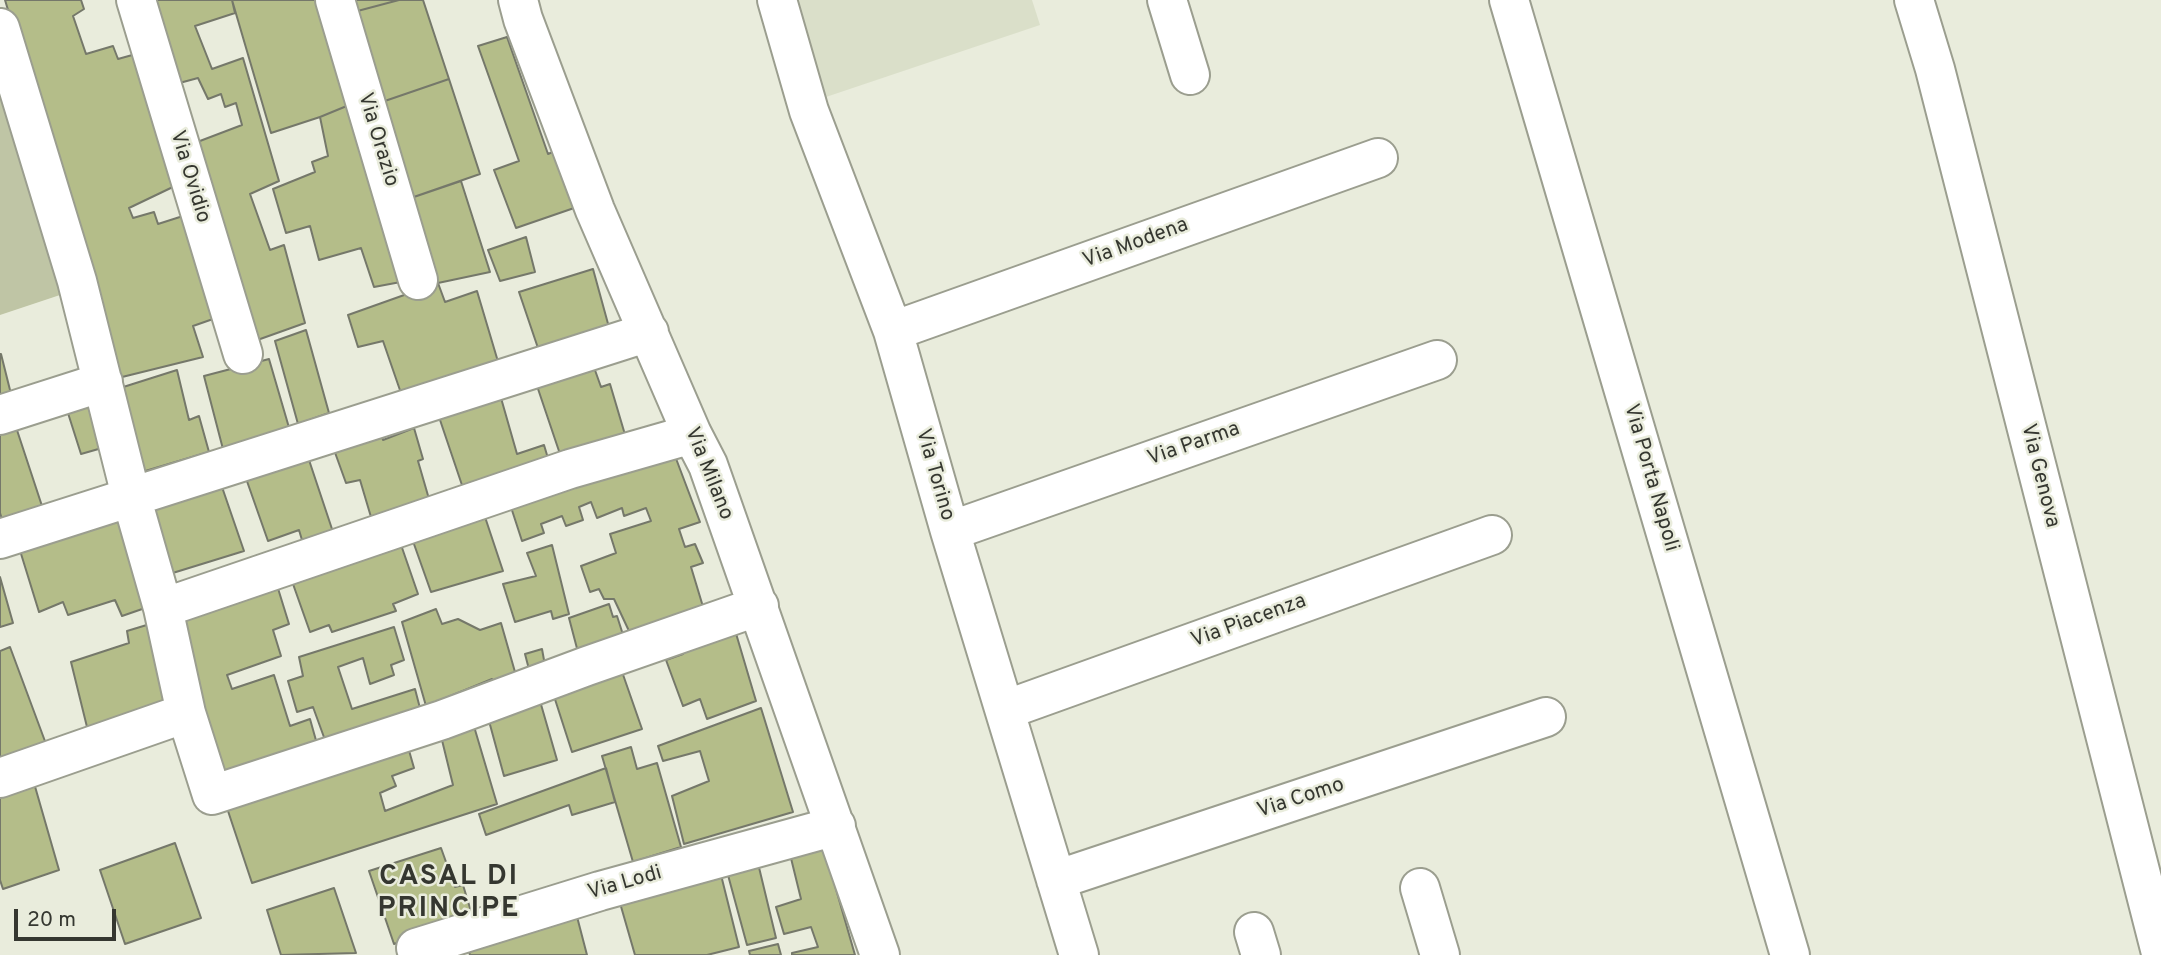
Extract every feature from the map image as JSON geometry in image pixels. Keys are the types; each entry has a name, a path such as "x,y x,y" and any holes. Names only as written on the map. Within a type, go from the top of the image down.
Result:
{"street":[{"name":"Via Ovidio","path":"136,0 243,354"},
{"name":"Via Orazio","path":"335,0 418,280"},
{"name":"Via Milano","path":"518,0 596,210 692,434 708,465 880,955"},
{"name":"Via Torino","path":"777,0 809,111 893,331 950,531 1079,955"},
{"path":"1167,0 1190,75"},
{"name":"Via Porta Napoli","path":"1509,0 1790,955"},
{"name":"Via Genova","path":"1914,0 1935,69 2161,953"},
{"path":"0,28 78,281 131,496 163,608 186,713 212,795 442,720 587,666 759,607"},
{"name":"Via Modena","path":"893,331 1378,158"},
{"path":"0,539 649,332"},
{"name":"Via Parma","path":"950,531 1437,360"},
{"path":"0,415 103,382"},
{"path":"163,608 558,473 692,434"},
{"name":"Via Piacenza","path":"1005,710 1492,535"},
{"path":"0,778 186,713"},
{"name":"Via Como","path":"1056,880 1546,718"},
{"name":"Via Lodi","path":"416,948 600,891 836,827"},
{"path":"1420,888 1440,955"}],"shaded area":[{"path":"794,0 1032,0 1040,25 823,98"},
{"path":"0,79 66,293 0,315"}],"building":[{"path":"5,0 81,0 84,9 73,16 86,54 113,46 118,59 143,52 177,185 129,208 133,218 154,212 158,224 183,216 213,319 193,326 203,357 114,379 77,239"},
{"path":"148,0 232,0 235,13 195,26 212,69 243,58 279,181 250,194 270,250 284,245 305,323 249,343 192,144 242,125 236,103 225,107 221,94 208,99 198,78 172,85"},
{"path":"232,0 320,0 354,103 271,133"},
{"path":"346,0 399,0 350,13"},
{"path":"399,0 423,0 449,79 379,103 350,13"},
{"path":"507,37 548,154 560,149 577,207 516,228 494,170 519,161 478,46"},
{"path":"449,79 480,174 408,199 379,103"},
{"path":"354,103 406,281 374,287 361,248 319,260 310,226 286,233 273,189 315,172 312,162 328,156 320,117"},
{"path":"461,181 490,272 438,283 408,199"},
{"path":"526,237 535,272 500,281 488,250"},
{"path":"593,269 610,331 540,354 519,292"},
{"path":"438,283 445,302 477,291 499,365 402,396 383,341 358,347 348,315"},
{"path":"306,330 329,413 298,424 275,341"},
{"path":"0,354 11,394 0,398"},
{"path":"269,359 290,431 224,453 204,376"},
{"path":"591,359 601,387 610,384 626,438 561,457 534,377"},
{"path":"177,370 189,420 199,416 209,452 142,472 117,389"},
{"path":"499,391 517,454 544,445 550,465 465,494 438,414"},
{"path":"89,403 102,448 81,454 67,410"},
{"path":"13,418 42,506 2,519 0,423"},
{"path":"414,428 423,459 418,461 429,499 371,517 360,480 346,483 333,447 380,431 383,440"},
{"path":"305,448 333,532 302,540 299,530 268,541 242,467"},
{"path":"672,448 700,522 679,529 685,547 695,544 703,563 691,567 704,610 629,631 614,599 604,599 599,589 590,592 581,566 616,553 610,534 651,521 646,508 624,516 622,508 597,518 591,502 579,507 583,520 566,526 562,516 541,524 544,533 522,541 509,501"},
{"path":"222,487 244,551 163,576 141,499"},
{"path":"481,505 503,571 431,592 409,530"},
{"path":"121,506 148,607 122,616 115,600 68,615 63,602 39,612 18,544"},
{"path":"399,539 418,594 393,604 396,611 332,632 329,625 310,632 293,584 373,555"},
{"path":"552,545 569,614 553,619 551,611 515,622 503,584 536,576 527,553"},
{"path":"0,577 13,623 0,627"},
{"path":"276,582 289,624 273,630 281,656 227,675 232,689 274,675 290,726 310,719 317,744 214,776 175,620"},
{"path":"609,604 613,617 617,616 625,641 579,656 569,618"},
{"path":"436,609 442,624 458,619 480,630 501,623 517,679 494,687 492,679 426,706 402,622"},
{"path":"732,620 756,701 707,719 700,699 683,706 666,660 683,654 679,641"},
{"path":"150,624 169,704 88,731 71,662 129,643 127,631"},
{"path":"394,627 404,660 391,665 394,675 370,684 363,658 338,667 352,709 415,689 421,712 325,740 313,707 297,712 288,681 303,676 299,657"},
{"path":"10,647 49,752 0,768 0,651"},
{"path":"542,649 546,671 531,677 525,654"},
{"path":"620,666 642,729 572,752 552,690"},
{"path":"538,694 557,760 504,776 486,710"},
{"path":"761,708 793,812 684,844 672,796 709,781 700,751 663,761 658,746"},
{"path":"473,723 497,804 252,883 225,802 406,740 414,768 392,776 396,786 380,793 385,811 453,785 440,732"},
{"path":"631,747 637,769 657,763 681,847 633,862 602,756"},
{"path":"606,768 615,802 572,815 569,805 486,835 479,814"},
{"path":"34,783 59,870 3,889 0,880 0,795"},
{"path":"821,837 855,955 792,955 818,947 811,927 784,934 776,907 801,899 788,846"},
{"path":"175,843 201,918 125,944 100,870"},
{"path":"441,848 455,887 463,885 473,918 394,944 369,871"},
{"path":"756,855 776,938 747,945 725,864"},
{"path":"721,875 739,947 707,955 635,955 620,903"},
{"path":"334,888 356,953 281,955 267,910"},
{"path":"575,909 587,955 470,955 465,939"},
{"path":"778,944 781,955 750,955 749,951"}],"district":[{"name":"CASAL DI PRINCIPE","path":"449,894"}]}
